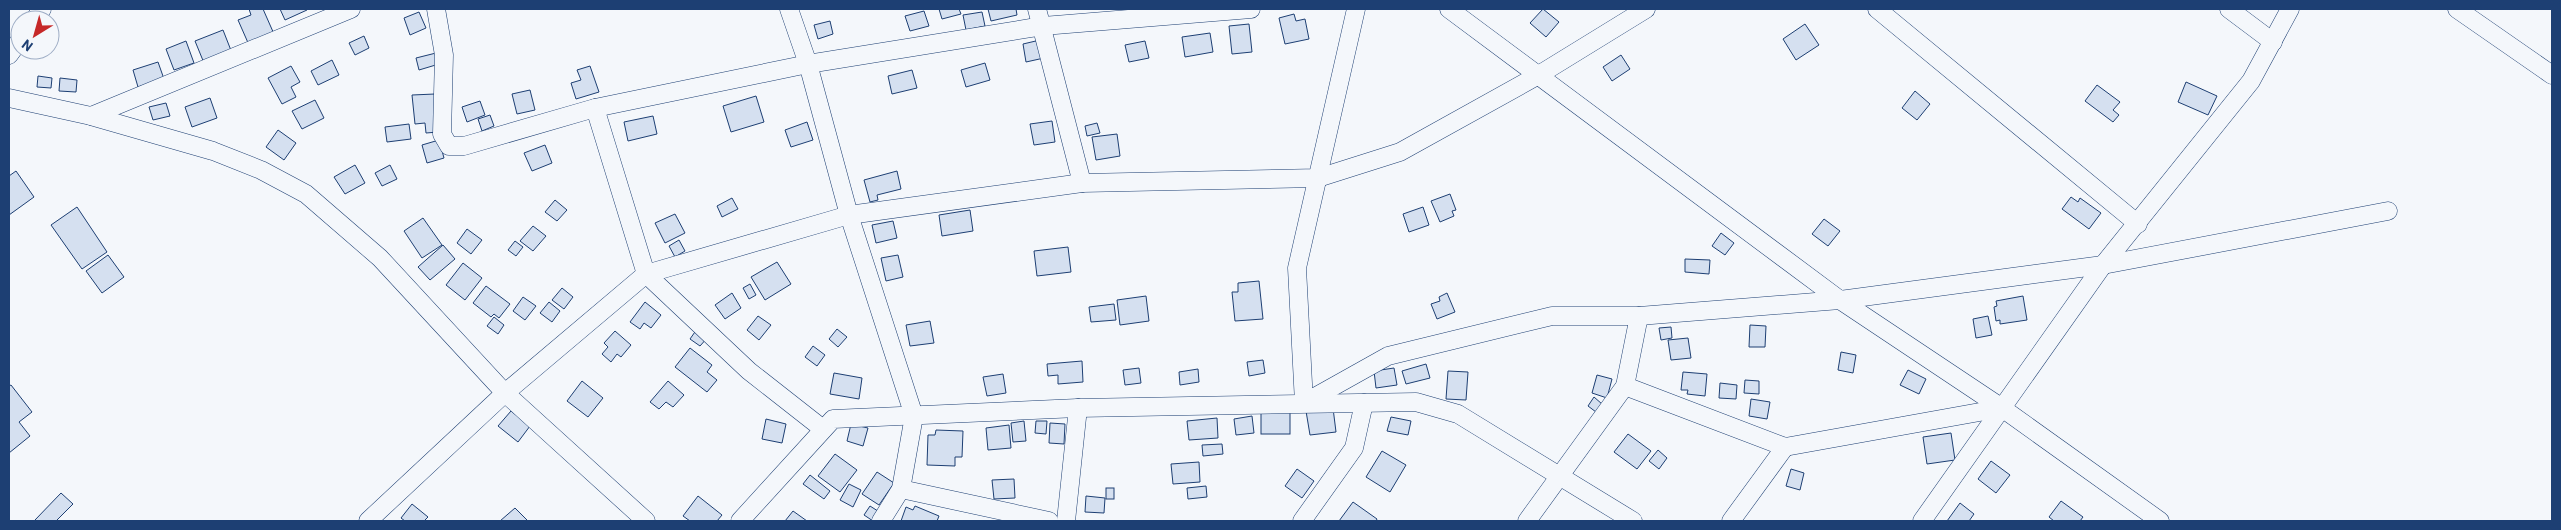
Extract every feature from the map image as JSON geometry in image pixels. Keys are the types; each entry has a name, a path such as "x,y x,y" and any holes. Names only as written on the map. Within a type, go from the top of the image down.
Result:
{"street":[{"path":"91,116 351,9"},
{"path":"436,9 444,55 442,134 449,146 464,146 595,108 808,64 1043,26 1251,9"},
{"path":"789,9 808,64 849,215 914,416 901,489 880,521"},
{"path":"1037,9 1043,26 1082,183"},
{"path":"1304,403 1297,268 1356,9"},
{"path":"1449,9 1840,300 2002,408 2160,521"},
{"path":"368,521 505,393 646,274 849,215 1082,183 1318,178 1400,152 1537,76 1646,9"},
{"path":"1877,9 2138,224"},
{"path":"2229,9 2272,42"},
{"path":"1922,521 2103,265 2138,224 2251,81 2290,9"},
{"path":"2457,9 2552,75"},
{"path":"9,98 91,116 213,151 261,170 306,194 380,258 505,393 646,521"},
{"path":"595,108 646,274 749,371 823,429"},
{"path":"1304,403 1388,356 1552,316 1640,316 1840,300 2103,265 2388,211"},
{"path":"1527,521 1625,386 1640,316"},
{"path":"1625,386 1784,447 2002,408"},
{"path":"740,521 833,419 1078,408 1416,402 1458,414 1633,521"},
{"path":"1302,521 1354,448 1364,403"},
{"path":"1066,521 1078,408"},
{"path":"1731,521 1784,447"},
{"path":"901,489 1049,521"}],"building":[{"path":"249,9 263,9 274,34 249,45 238,20 251,15"},
{"path":"280,9 307,9 307,10 285,20"},
{"path":"939,9 959,9 961,14 942,19"},
{"path":"988,9 1016,9 1017,15 991,21"},
{"path":"1543,9 1559,22 1546,37 1530,23"},
{"path":"924,11 929,26 910,31 905,16"},
{"path":"419,12 426,28 410,35 404,18"},
{"path":"982,12 985,26 966,30 963,15"},
{"path":"1294,14 1296,21 1305,19 1309,39 1285,44 1279,18"},
{"path":"830,21 833,34 818,39 814,25"},
{"path":"1249,24 1252,52 1232,54 1229,26"},
{"path":"1805,24 1819,45 1796,60 1783,39"},
{"path":"223,30 232,53 204,63 195,41"},
{"path":"1210,33 1213,52 1185,57 1182,37"},
{"path":"364,36 369,48 355,55 349,43"},
{"path":"1040,40 1044,58 1026,62 1023,44"},
{"path":"186,41 194,63 174,70 166,49"},
{"path":"1145,41 1149,58 1129,62 1125,45"},
{"path":"436,53 439,64 419,70 416,58"},
{"path":"1621,55 1630,69 1612,81 1603,67"},
{"path":"332,60 339,75 318,85 311,71"},
{"path":"158,62 164,79 138,87 133,70"},
{"path":"985,63 990,80 966,87 961,70"},
{"path":"291,66 300,82 291,87 296,97 282,104 268,78"},
{"path":"590,66 599,92 576,99 571,83 581,80 577,70"},
{"path":"912,70 917,88 892,94 888,76"},
{"path":"38,76 52,78 51,88 37,87"},
{"path":"60,78 77,80 76,92 59,91"},
{"path":"2186,82 2217,96 2208,115 2178,102"},
{"path":"2097,85 2120,102 2113,110 2119,115 2113,122 2085,101"},
{"path":"530,90 535,110 517,114 512,94"},
{"path":"1915,91 1930,104 1917,120 1902,108"},
{"path":"435,94 438,132 426,133 425,123 415,124 412,95"},
{"path":"756,96 764,122 731,132 723,106"},
{"path":"210,98 217,118 192,127 185,107"},
{"path":"315,100 324,118 302,129 292,111"},
{"path":"480,101 485,115 467,122 462,107"},
{"path":"166,103 170,116 153,120 149,107"},
{"path":"490,115 494,126 482,131 478,119"},
{"path":"653,116 657,134 628,141 624,122"},
{"path":"1052,121 1055,142 1034,145 1030,124"},
{"path":"807,122 813,140 791,147 785,130"},
{"path":"1097,123 1100,133 1087,136 1085,126"},
{"path":"409,124 411,139 387,142 385,127"},
{"path":"278,130 296,143 284,160 266,147"},
{"path":"1117,134 1120,156 1096,160 1092,137"},
{"path":"439,140 444,158 427,163 422,145"},
{"path":"545,145 552,163 532,171 524,153"},
{"path":"355,165 365,183 345,194 334,177"},
{"path":"390,165 397,179 382,186 375,173"},
{"path":"16,171 34,197 9,215 9,176"},
{"path":"897,171 901,189 877,195 878,200 870,202 864,180"},
{"path":"1450,194 1456,210 1452,211 1454,216 1440,222 1431,201"},
{"path":"2071,197 2078,202 2080,198 2101,213 2089,229 2062,209"},
{"path":"732,198 738,209 722,217 717,206"},
{"path":"555,200 567,210 557,221 545,212"},
{"path":"77,207 107,252 82,269 51,225"},
{"path":"1423,207 1429,225 1409,232 1403,214"},
{"path":"970,210 973,231 942,236 939,215"},
{"path":"675,214 685,233 665,243 655,223"},
{"path":"423,218 442,245 422,258 404,231"},
{"path":"1824,219 1840,231 1828,246 1812,234"},
{"path":"893,221 897,238 876,243 872,225"},
{"path":"533,226 546,236 533,251 520,241"},
{"path":"467,229 482,240 471,254 457,243"},
{"path":"1721,233 1734,243 1725,255 1712,246"},
{"path":"679,240 685,251 675,257 669,246"},
{"path":"515,241 523,247 516,256 508,250"},
{"path":"443,245 455,259 430,280 418,267"},
{"path":"1068,247 1071,272 1037,276 1034,251"},
{"path":"108,255 124,277 102,293 86,271"},
{"path":"898,255 903,277 886,281 881,258"},
{"path":"1685,259 1710,260 1709,274 1685,272"},
{"path":"777,262 791,284 765,300 751,277"},
{"path":"463,263 482,278 465,300 446,285"},
{"path":"1259,281 1263,319 1235,321 1232,292 1238,292 1238,283"},
{"path":"750,284 756,295 749,299 743,288"},
{"path":"486,286 510,304 499,318 494,314 491,317 473,303"},
{"path":"562,288 573,297 564,309 552,300"},
{"path":"732,293 741,308 725,319 715,305"},
{"path":"1447,293 1455,312 1437,319 1431,304 1440,301 1439,297"},
{"path":"1146,296 1149,321 1120,325 1117,300"},
{"path":"2023,296 2027,320 2000,324 2000,320 1996,321 1994,307 1997,306 1996,301"},
{"path":"523,297 536,306 525,320 513,311"},
{"path":"549,302 560,311 552,322 540,313"},
{"path":"645,302 661,315 651,328 644,323 640,329 630,322"},
{"path":"1114,304 1116,320 1091,322 1089,307"},
{"path":"758,316 771,325 759,340 747,330"},
{"path":"1988,316 1992,335 1976,338 1973,319"},
{"path":"494,317 504,325 498,334 487,326"},
{"path":"930,321 934,343 910,346 906,325"},
{"path":"1750,325 1766,326 1765,347 1749,347"},
{"path":"1671,327 1672,338 1661,340 1659,328"},
{"path":"697,329 708,337 700,346 690,339"},
{"path":"837,329 847,337 838,347 829,339"},
{"path":"615,331 631,345 621,357 617,354 611,362 602,354 608,347 604,343"},
{"path":"1688,338 1691,358 1671,360 1668,340"},
{"path":"813,346 825,355 817,366 805,357"},
{"path":"690,348 712,365 707,372 717,380 707,392 675,367"},
{"path":"1841,352 1856,355 1853,373 1838,370"},
{"path":"1263,360 1265,373 1249,376 1247,362"},
{"path":"1082,361 1083,382 1058,384 1058,375 1048,376 1047,364"},
{"path":"1426,364 1430,378 1406,384 1402,371"},
{"path":"1139,368 1141,383 1125,385 1123,370"},
{"path":"1394,368 1397,385 1376,388 1374,371"},
{"path":"1198,369 1199,382 1180,385 1179,372"},
{"path":"1908,370 1926,379 1919,394 1900,385"},
{"path":"1448,371 1468,372 1466,400 1446,399"},
{"path":"1683,372 1707,374 1705,396 1687,394 1688,390 1681,390"},
{"path":"834,373 862,378 859,399 830,394"},
{"path":"1003,374 1006,393 987,396 983,377"},
{"path":"1597,375 1612,379 1607,398 1592,393"},
{"path":"1745,380 1759,381 1759,394 1744,393"},
{"path":"582,381 603,398 588,417 567,401"},
{"path":"668,381 684,395 673,407 666,402 659,409 650,402"},
{"path":"1720,383 1737,385 1736,399 1719,398"},
{"path":"11,385 32,412 19,422 30,436 9,453 9,386"},
{"path":"1594,397 1602,404 1596,412 1588,406"},
{"path":"1751,399 1770,402 1767,419 1749,416"},
{"path":"1333,408 1336,432 1310,435 1306,411"},
{"path":"511,411 530,426 518,442 498,426"},
{"path":"1261,412 1290,412 1290,434 1261,434"},
{"path":"1252,416 1254,433 1236,435 1234,419"},
{"path":"1391,417 1411,421 1408,435 1387,431"},
{"path":"1217,418 1218,438 1189,440 1187,421"},
{"path":"766,419 786,424 782,443 762,439"},
{"path":"1024,421 1026,441 1013,442 1011,423"},
{"path":"1036,421 1047,421 1046,434 1035,433"},
{"path":"1050,423 1065,424 1064,444 1049,443"},
{"path":"851,424 868,428 863,446 847,441"},
{"path":"1009,425 1011,448 988,450 986,428"},
{"path":"936,430 963,431 962,457 955,457 955,466 927,465 928,435 935,435"},
{"path":"1951,433 1955,460 1927,464 1923,437"},
{"path":"1628,434 1651,451 1637,469 1614,452"},
{"path":"1222,444 1223,454 1203,456 1202,445"},
{"path":"1658,450 1667,458 1659,469 1649,461"},
{"path":"1382,451 1406,465 1390,492 1366,477"},
{"path":"835,454 857,470 840,492 818,476"},
{"path":"1991,461 2010,475 1996,493 1978,479"},
{"path":"1199,462 1200,482 1173,484 1171,464"},
{"path":"1297,469 1314,481 1302,498 1285,486"},
{"path":"1791,469 1804,473 1800,490 1786,486"},
{"path":"877,472 894,483 879,505 862,494"},
{"path":"810,475 830,491 824,499 803,484"},
{"path":"1014,479 1015,498 994,499 992,480"},
{"path":"849,484 861,490 853,507 840,500"},
{"path":"1206,486 1207,497 1188,499 1187,488"},
{"path":"1106,488 1114,488 1114,499 1106,499"},
{"path":"61,493 73,504 56,521 36,521 35,520"},
{"path":"698,496 722,515 717,521 690,521 683,516"},
{"path":"1086,496 1105,498 1104,513 1085,512"},
{"path":"2061,501 2083,517 2080,521 2054,521 2049,517"},
{"path":"1353,502 1377,519 1376,521 1339,521"},
{"path":"1960,503 1974,514 1969,521 1947,521"},
{"path":"412,504 428,517 424,521 405,521 401,518"},
{"path":"870,506 881,513 873,521 864,515"},
{"path":"915,506 939,516 937,521 901,521 906,507 913,510"},
{"path":"515,508 528,521 500,521"},
{"path":"793,511 807,521 785,521"}]}
